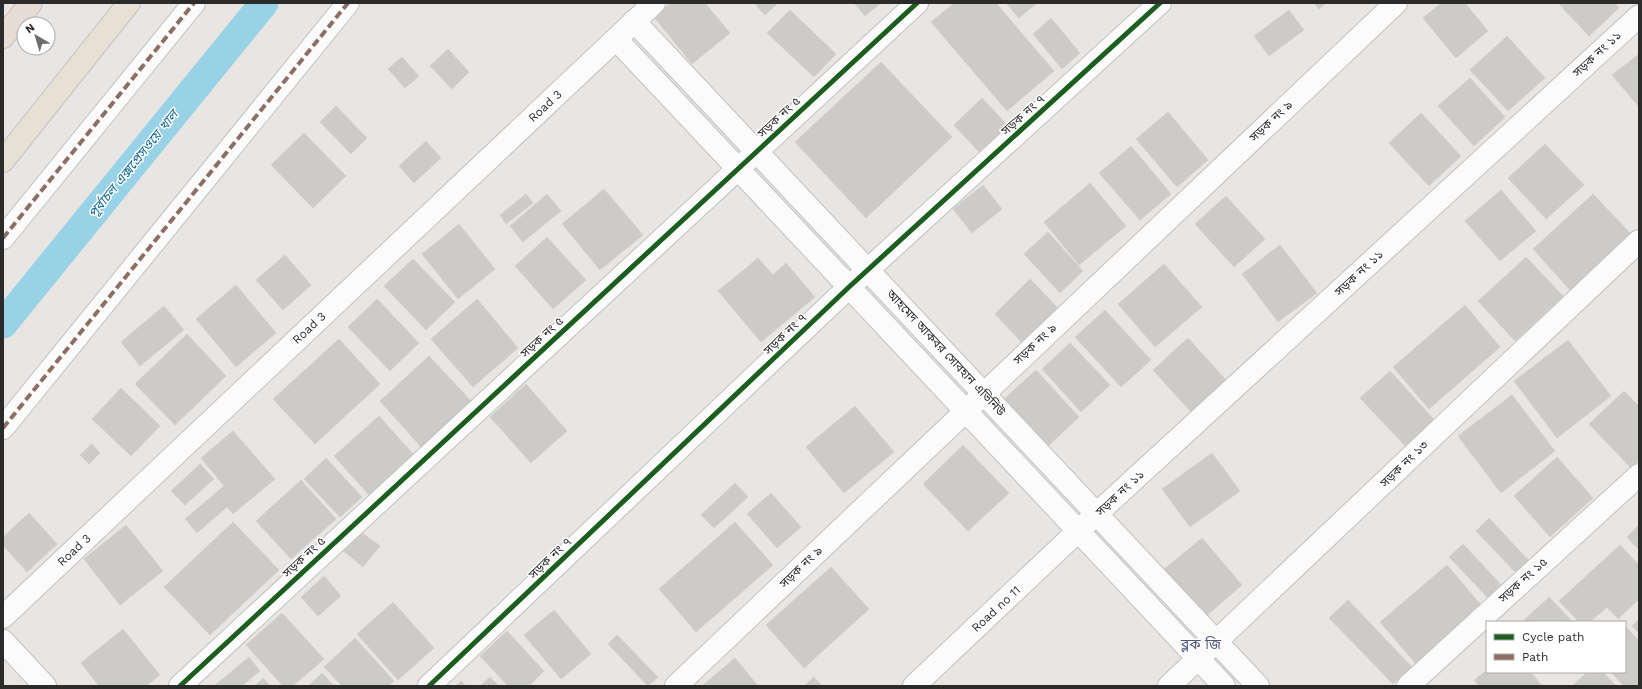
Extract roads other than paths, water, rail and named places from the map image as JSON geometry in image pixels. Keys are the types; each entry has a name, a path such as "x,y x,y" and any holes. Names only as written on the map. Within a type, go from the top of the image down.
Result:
{"highway":[{"path":"3,37 30,3"}],"main road":[{"path":"3,161 129,3"}],"street":[{"path":"3,238 194,3"},
{"path":"3,428 348,3"},
{"name":"Road 3","path":"3,617 654,3"},
{"name":"সড়ক নং ৫","path":"180,686 917,3"},
{"name":"সড়ক নং ৭","path":"429,686 849,287 1160,3"},
{"name":"সড়ক নং ৯","path":"676,686 1396,3"},
{"name":"সড়ক নং ১১","path":"1078,531 1639,16"},
{"name":"আহমেদ আকবর সোবহান এভিনিউ","path":"634,21 1258,686"},
{"path":"616,39 1224,686"},
{"name":"সড়ক নং ১৩","path":"1169,686 1199,660 1639,241"},
{"name":"সড়ক নং ১৫","path":"1408,686 1639,475"},
{"name":"Road no 11","path":"914,686 1078,531"},
{"path":"3,641 45,686"}],"waterway":[{"name":"পূর্বাচল এক্সপ্রেসওয়ে খাল","path":"3,324 264,3"}],"district":[{"name":"ব্লক জি","path":"1201,644"}]}
